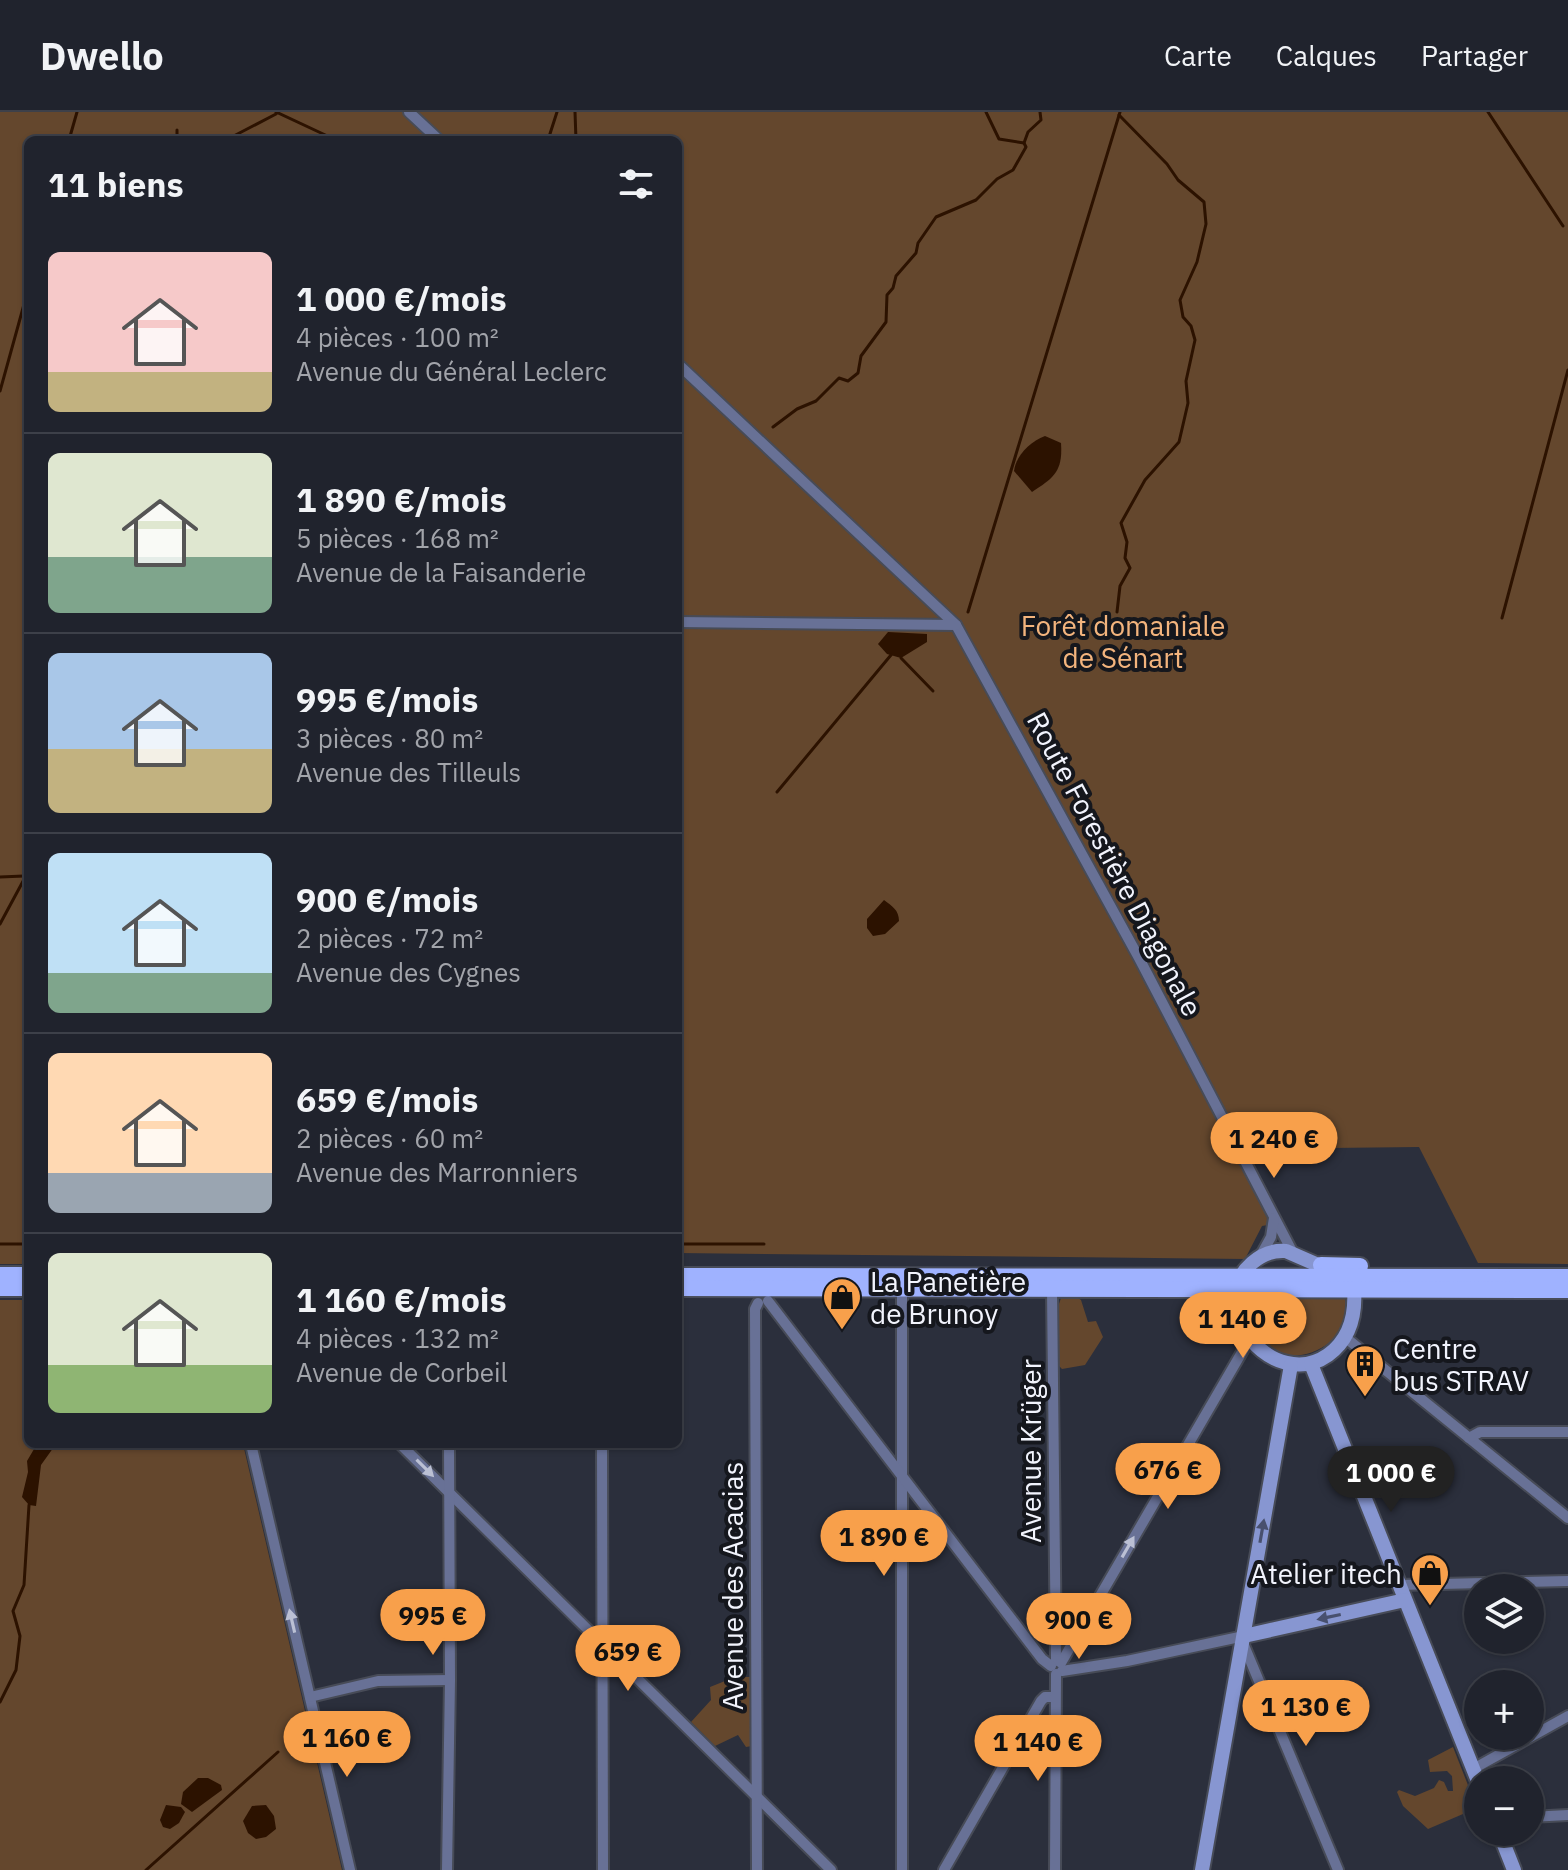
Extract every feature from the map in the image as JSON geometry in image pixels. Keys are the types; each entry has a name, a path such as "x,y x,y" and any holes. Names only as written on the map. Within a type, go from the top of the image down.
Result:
{"main road":[{"path":"1349,1283 1354,1312 1346,1338 1311,1364 1291,1365 1271,1357 1249,1340 1239,1321 1239,1284 1244,1270 1261,1255 1279,1250 1321,1265 1349,1283 1415,1277 1568,1277"},
{"path":"1321,1265 1402,1269 1415,1277"},
{"path":"0,1275 24,1275"},
{"path":"682,1276 1239,1284"},
{"path":"682,1288 763,1295 902,1288 1052,1289 1349,1283 1568,1290"},
{"path":"0,1288 24,1288"},
{"path":"1311,1364 1472,1766"},
{"path":"1202,1870 1291,1365"},
{"path":"1244,1640 1405,1600"},
{"path":"1505,1846 1514,1870"}],"street":[{"path":"409,112 435,136"},
{"name":"Route Forestière Diagonale","path":"682,368 956,625 1139,958 1293,1253"},
{"path":"682,622 956,625"},
{"path":"1261,1255 1271,1237 1274,1218"},
{"path":"902,1288 902,1870"},
{"name":"Avenue Krüger","path":"1052,1289 1057,1667 1055,1870"},
{"path":"763,1295 1042,1659 1057,1667 1127,1661 1244,1640 1338,1870"},
{"name":"Avenue des Acacias","path":"757,1870 755,1309 763,1295"},
{"path":"1346,1338 1568,1518"},
{"path":"1057,1667 1249,1340"},
{"path":"1469,1438 1480,1432 1568,1432"},
{"path":"252,1448 350,1870"},
{"path":"404,1448 831,1870"},
{"path":"447,1870 449,1448"},
{"path":"602,1448 603,1870"},
{"path":"1398,1585 1568,1581"},
{"path":"310,1697 378,1681 450,1680"},
{"path":"944,1870 1041,1701 1045,1697 1055,1697"},
{"path":"1490,1766 1568,1716"},
{"path":"1544,1816 1568,1815"}],"green space":[{"name":"Forêt domaniale de Sénart","path":"0,112 1568,112 1568,1264 1478,1263 1419,1147 1329,1148 1311,1154 1243,1143 1284,1222 1262,1226 1245,1259 682,1253 682,136 24,136 24,1264 0,1264"},
{"path":"1075,1296 1081,1300 1088,1322 1096,1321 1103,1337 1085,1365 1062,1369 1056,1362 1051,1344 1053,1325 1061,1298"},
{"path":"1245,1297 1344,1297 1347,1310 1345,1323 1328,1344 1316,1351 1302,1355 1276,1352 1247,1327 1242,1302"},
{"path":"0,1300 24,1300 24,1448 244,1448 342,1870 0,1870"},
{"path":"735,1677 751,1677 752,1746 746,1747 738,1735 715,1746 691,1722 711,1700 710,1687"},
{"path":"1453,1747 1464,1775 1464,1814 1428,1829 1403,1806 1397,1792 1415,1796 1434,1788 1439,1780 1444,1782 1448,1791 1453,1791 1452,1776 1447,1771 1430,1772 1428,1760"}],"shaded area":[{"path":"1045,436 1061,443 1059,467 1051,478 1032,492 1014,471 1015,465 1025,450"},
{"path":"888,632 927,634 927,642 901,658 887,654 878,644"},
{"path":"884,900 896,911 899,921 885,934 873,936 867,928 867,919"},
{"path":"35,1448 53,1448 41,1465 36,1506 29,1505 22,1497 28,1472 27,1461"},
{"path":"198,1778 208,1778 221,1785 222,1790 192,1812 181,1804 183,1792"},
{"path":"166,1805 181,1807 185,1812 179,1823 170,1829 163,1827 160,1820"},
{"path":"266,1805 274,1816 276,1829 266,1837 256,1839 248,1833 243,1821 252,1806"}],"waterway":[{"path":"70,136 77,112"},
{"path":"276,112 327,136"},
{"path":"549,136 557,112"},
{"path":"575,112 576,136"},
{"path":"986,112 999,139 1024,143"},
{"path":"773,427 797,409 816,401 839,378 848,381 858,373 861,356 886,322 887,295 893,288 896,276 916,253 918,243 936,217 976,200 997,179 1013,170 1026,147 1024,143 1028,132 1041,120 1040,112"},
{"path":"968,612 1120,112"},
{"path":"1488,112 1563,226"},
{"path":"234,136 276,114"},
{"path":"1117,612 1120,586 1130,568 1125,558 1127,542 1121,523 1145,480 1179,442 1188,403 1186,381 1195,340 1191,326 1183,317 1180,300 1197,262 1206,224 1204,202 1178,180 1167,164 1119,115"},
{"path":"177,130 177,136"},
{"path":"0,391 24,304"},
{"path":"1502,618 1568,370"},
{"path":"777,792 891,655"},
{"path":"901,658 933,691"},
{"path":"0,877 24,876"},
{"path":"0,924 24,879"},
{"path":"0,1244 24,1244"},
{"path":"682,1244 764,1244"},
{"path":"0,1702 16,1670 20,1636 13,1611 24,1585 29,1505"},
{"path":"146,1870 278,1752"}],"place":[{"name":"La Panetière de Brunoy","path":"842,1331"},
{"name":"Centre bus STRAV","path":"1365,1398"},
{"name":"Atelier itech","path":"1430,1607"}]}
